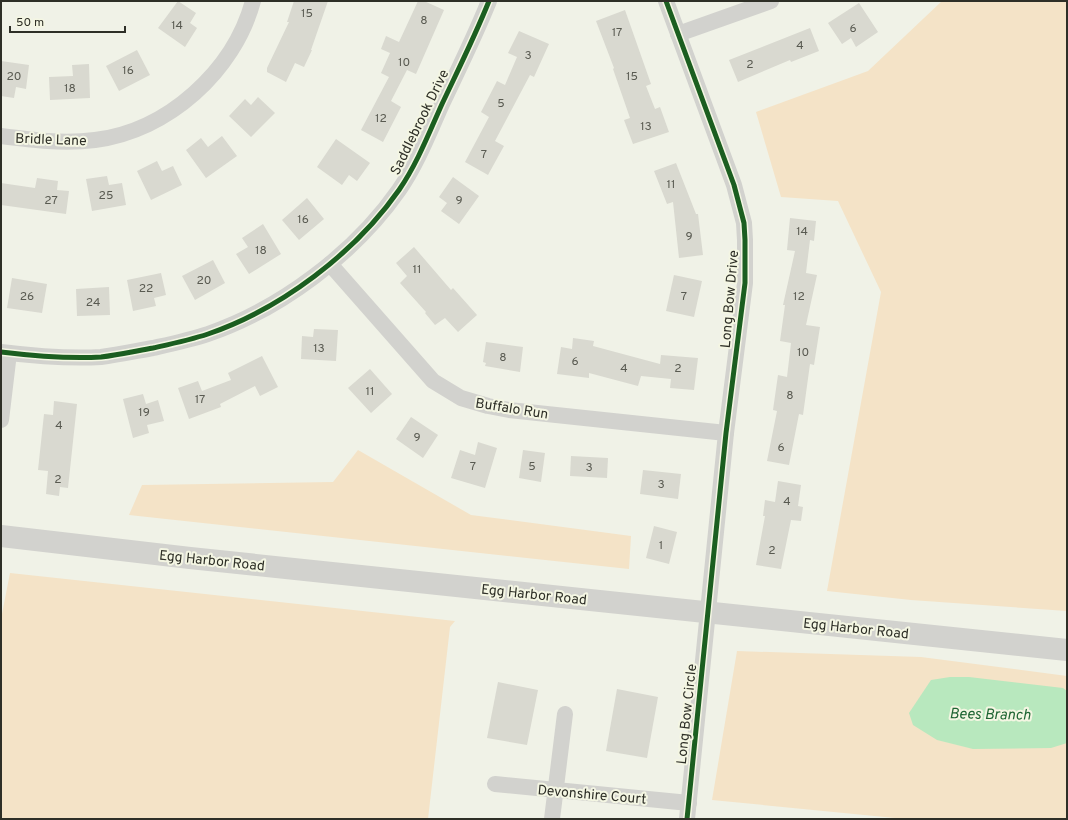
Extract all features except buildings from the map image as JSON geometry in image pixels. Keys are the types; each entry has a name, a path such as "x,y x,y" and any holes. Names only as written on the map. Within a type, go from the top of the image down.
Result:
{"main road":[{"name":"Egg Harbor Road","path":"1,536 190,558 1067,650"}],"street":[{"name":"Bridle Lane","path":"1,136 62,142 96,140 136,129 156,120 192,96 222,64 235,45 245,25 253,1"},
{"name":"Saddlebrook Drive","path":"5,353 49,357 101,357 123,354 187,340 208,334 262,310 307,282 330,264 372,224 399,191 419,155 489,1"},
{"name":"Long Bow Drive","path":"666,1 734,185 744,223 746,259 744,283 726,433 708,612"},
{"path":"678,34 771,1"},
{"name":"Buffalo Run","path":"330,264 433,380 461,398 508,410 726,433"},
{"path":"1,420 5,353"},
{"name":"Long Bow Circle","path":"687,819 708,612"},
{"path":"552,819 565,714"},
{"name":"Devonshire Court","path":"496,784 689,803"}],"shaded area":[{"path":"942,1 1067,1 1067,611 911,600 827,591 881,292 838,201 781,197 756,112 868,71"},
{"path":"358,450 471,515 631,536 629,569 129,515 142,485 333,482"},
{"path":"10,573 455,621 450,627 428,819 1,819 1,619"},
{"path":"737,651 921,657 1067,676 1067,819 905,819 712,800"}],"water":[{"name":"Bees Branch","path":"950,677 969,677 1063,688 1067,691 1067,743 1051,748 973,749 937,740 913,725 909,713 931,680"}],"cycle path":[{"path":"1,352 76,358 101,357 153,348 208,334 262,310 289,294 338,257 361,236 399,190 422,148 489,1"},
{"path":"666,1 734,185 744,223 745,240 745,283 726,433 687,819"}]}
